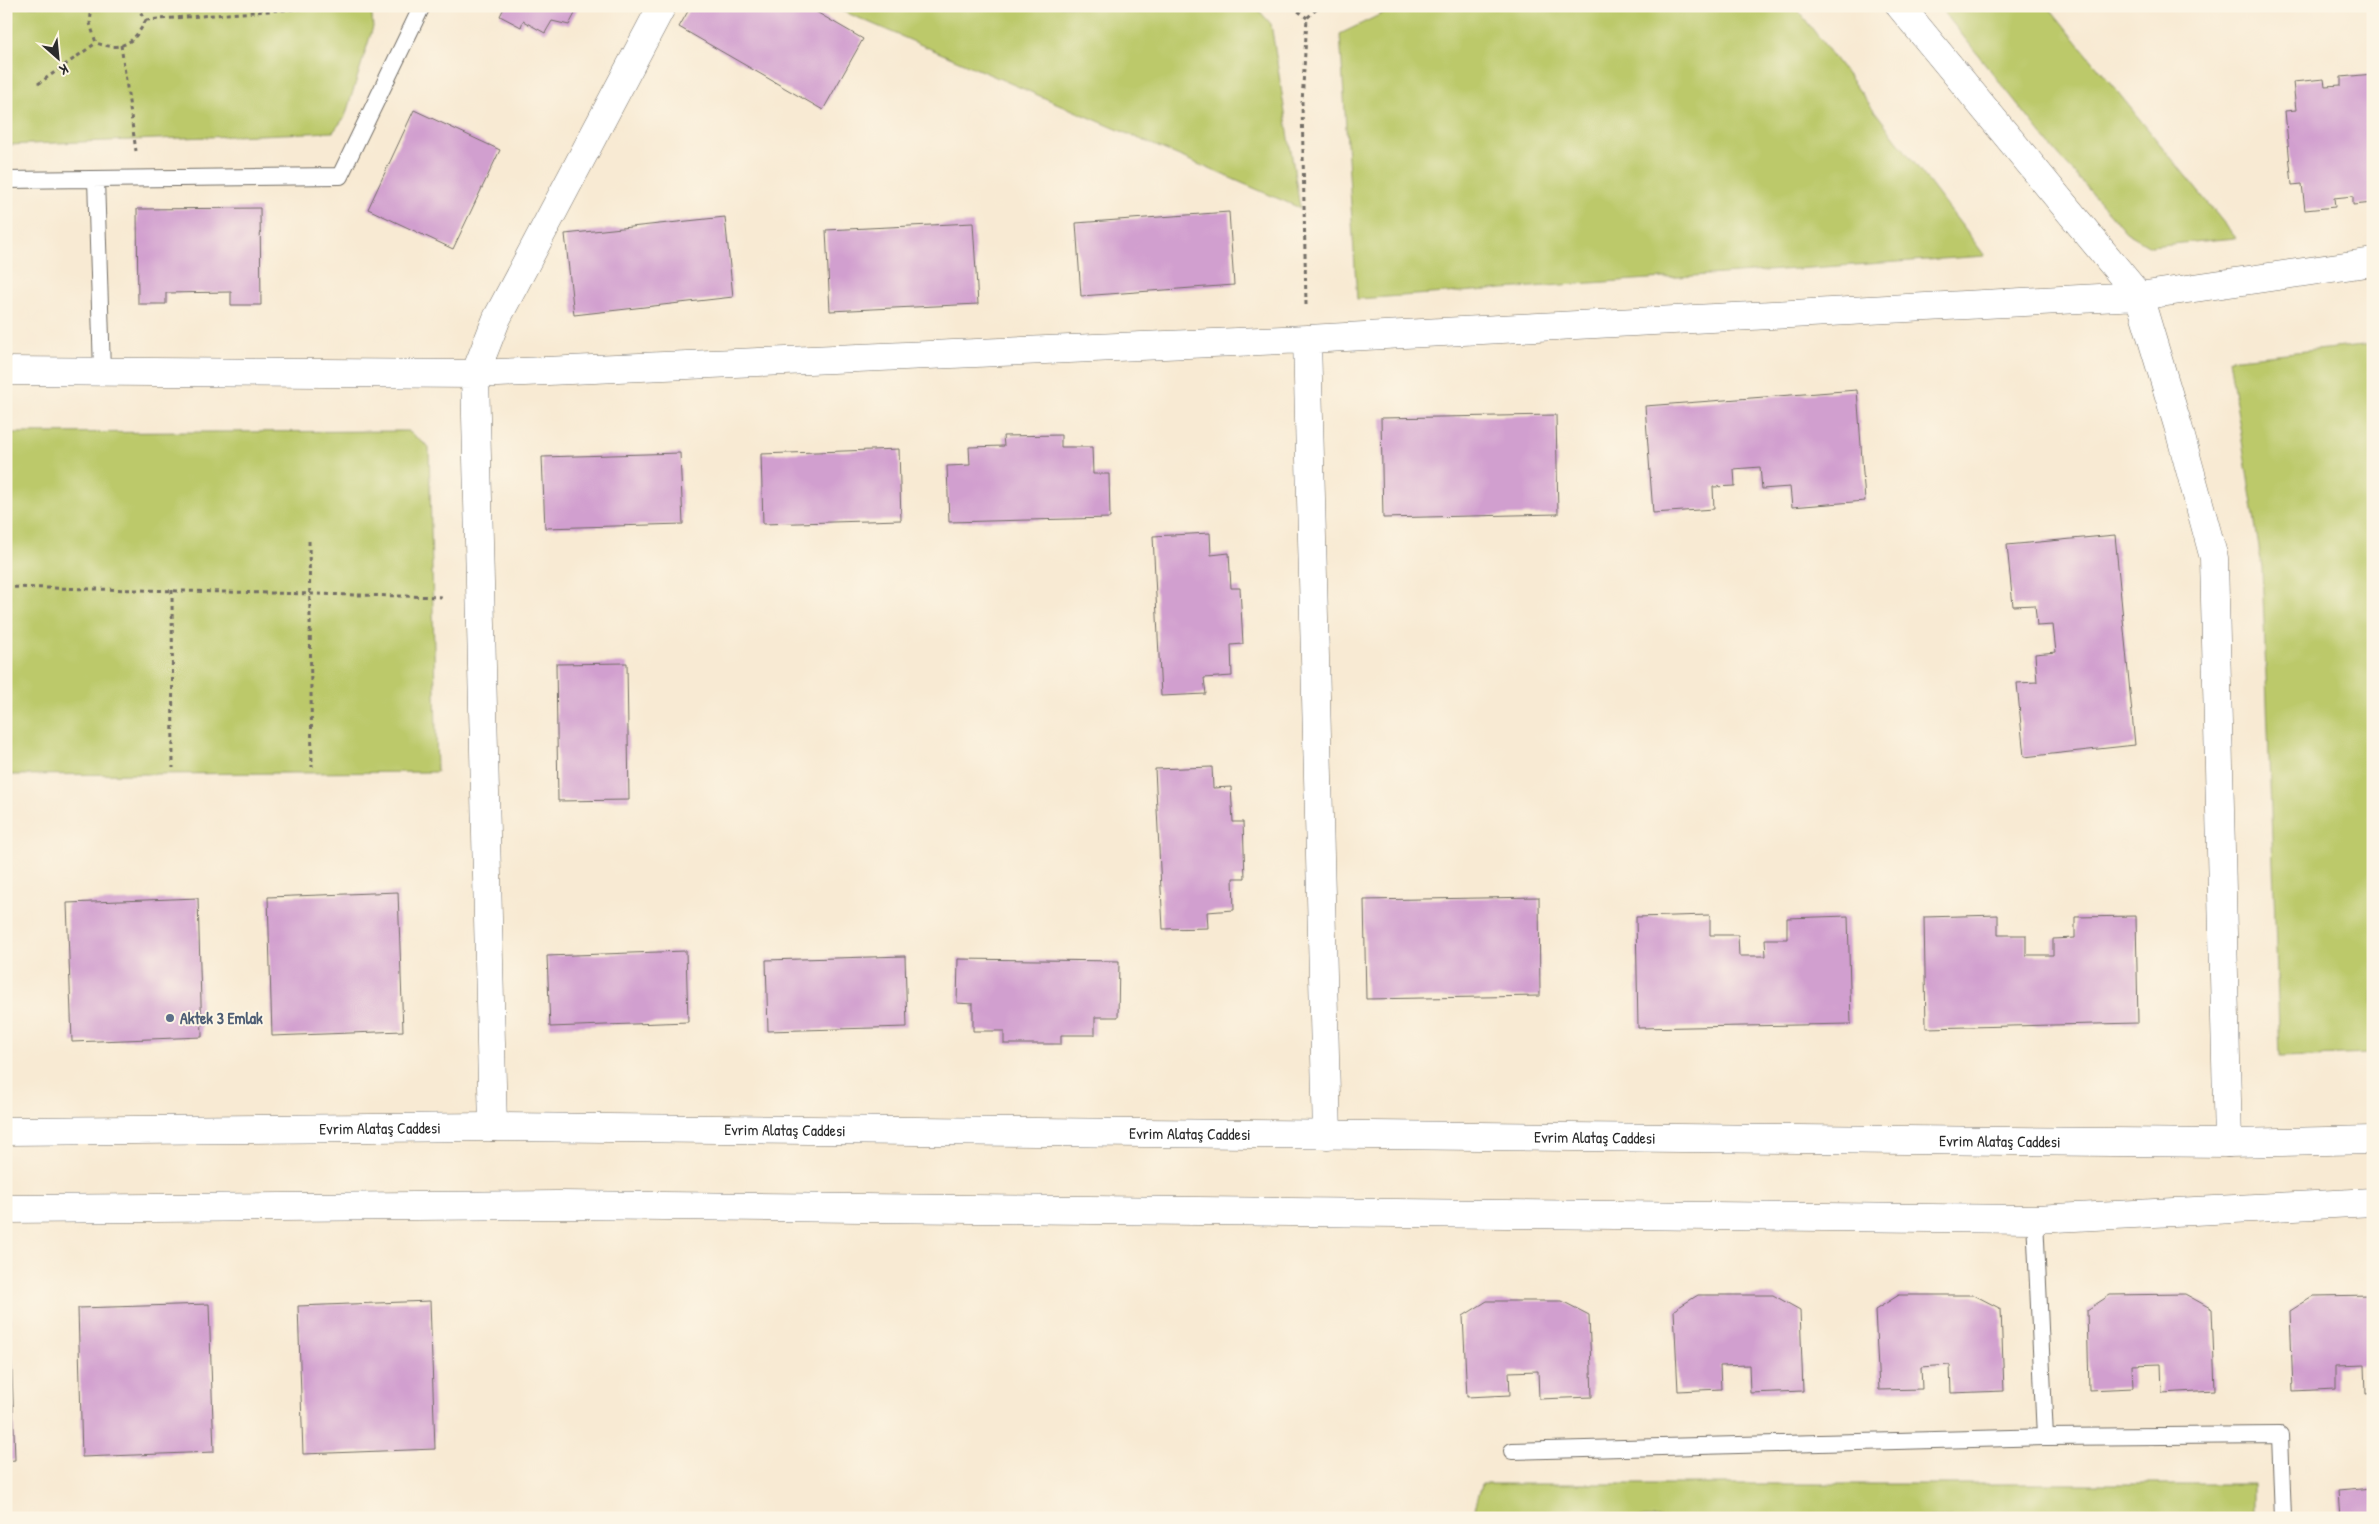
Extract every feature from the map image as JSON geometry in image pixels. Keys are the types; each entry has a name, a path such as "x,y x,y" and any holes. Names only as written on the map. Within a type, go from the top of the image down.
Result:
{"street":[{"path":"493,1126 475,374 497,318 662,6"},
{"path":"1900,6 2139,296 2214,558 2228,1143"},
{"path":"6,371 475,374 1307,339 2139,296 2373,262"},
{"path":"1307,339 1328,1135"},
{"name":"Evrim Alataş Caddesi","path":"6,1131 493,1126 2228,1143 2373,1140"},
{"path":"6,1209 558,1205 2035,1219 2373,1202"}],"lane":[{"path":"6,180 340,176 422,6"},
{"path":"96,179 102,372"},
{"path":"2035,1219 2045,1437"},
{"path":"1512,1451 2045,1437 2280,1435 2282,1518"}],"path":[{"path":"92,6 90,23 96,43"},
{"path":"136,6 146,20"},
{"path":"146,20 336,6"},
{"path":"1292,6 1307,18"},
{"path":"1307,339 1302,102 1307,18 1320,6"},
{"path":"96,43 110,48 121,45 138,36 146,20"},
{"path":"38,84 96,43"},
{"path":"121,45 140,178"},
{"path":"310,541 312,767"},
{"path":"6,587 481,598"},
{"path":"172,590 173,768"}],"green space":[{"path":"6,6 371,6 373,27 345,117 333,132 6,145"},
{"path":"831,6 1255,6 1271,24 1300,208"},
{"path":"1398,6 1795,6 1985,256 1357,299 1340,34"},
{"path":"1939,6 2048,6 2236,238 2150,246 2126,232 2055,151"},
{"path":"2373,344 2373,1054 2280,1057 2262,567 2229,359"},
{"path":"408,431 429,447 437,772 6,775 6,433"},
{"path":"1482,1484 2254,1484 2254,1518 1472,1518"}],"building":[{"path":"505,6 579,6 569,25 552,21 545,33 523,21 521,27 500,16"},
{"path":"691,6 806,6 863,39 823,110 679,27"},
{"path":"2373,74 2373,203 2353,205 2353,196 2334,198 2335,207 2305,210 2302,184 2292,185 2285,111 2296,110 2293,82 2324,79 2325,86 2341,85 2341,77"},
{"path":"414,110 500,150 453,249 368,209"},
{"path":"260,208 261,305 231,305 231,292 166,293 166,304 138,304 137,209"},
{"path":"1229,212 1234,285 1081,296 1076,223"},
{"path":"725,217 733,297 574,315 565,234"},
{"path":"973,223 978,304 830,311 826,230"},
{"path":"1857,390 1865,501 1792,507 1790,487 1762,489 1760,467 1734,469 1735,486 1713,487 1714,509 1653,513 1645,406"},
{"path":"1556,415 1558,514 1383,518 1381,418"},
{"path":"1061,435 1061,447 1092,447 1093,474 1109,474 1110,518 949,522 947,466 970,465 969,447 1004,446 1003,436"},
{"path":"899,449 901,520 763,524 761,454"},
{"path":"680,453 683,524 545,528 542,457"},
{"path":"1210,533 1211,555 1229,553 1231,588 1240,588 1243,644 1231,645 1232,676 1204,678 1206,694 1161,696 1153,536"},
{"path":"2115,535 2135,745 2024,757 2017,683 2037,682 2035,654 2056,652 2053,625 2037,626 2035,605 2013,606 2007,545"},
{"path":"627,663 629,800 558,801 556,664"},
{"path":"1212,767 1213,788 1231,787 1233,822 1243,822 1245,878 1233,878 1234,910 1207,912 1208,928 1163,929 1155,769"},
{"path":"398,892 403,1031 272,1036 268,897"},
{"path":"1539,897 1540,996 1366,999 1364,900"},
{"path":"198,898 202,1037 72,1042 67,903"},
{"path":"1710,915 1710,935 1738,935 1739,956 1766,956 1765,939 1787,939 1787,918 1848,916 1851,1024 1638,1028 1636,917"},
{"path":"1998,915 1998,935 2026,935 2026,955 2053,955 2053,939 2075,938 2075,917 2136,916 2138,1023 1926,1028 1924,917"},
{"path":"686,951 688,1022 550,1027 547,956"},
{"path":"905,956 907,1027 768,1031 766,960"},
{"path":"958,959 1119,961 1118,1017 1095,1017 1095,1035 1061,1035 1061,1044 1004,1044 1004,1031 973,1031 973,1004 957,1003"},
{"path":"2185,1294 2212,1309 2215,1390 2162,1393 2161,1364 2132,1365 2133,1388 2089,1390 2087,1310 2110,1295"},
{"path":"1698,1295 1773,1295 1800,1310 1803,1391 1750,1393 1749,1365 1720,1366 1721,1389 1678,1391 1674,1310"},
{"path":"1899,1295 1974,1295 2001,1309 2004,1391 1951,1393 1950,1365 1921,1367 1922,1389 1879,1390 1875,1310"},
{"path":"2373,1295 2373,1393 2366,1394 2365,1365 2336,1366 2336,1389 2293,1391 2290,1311 2314,1296"},
{"path":"430,1301 435,1449 303,1454 298,1306"},
{"path":"1487,1301 1562,1301 1589,1315 1592,1397 1539,1399 1538,1371 1509,1372 1510,1395 1467,1397 1463,1316"},
{"path":"209,1304 214,1452 82,1457 78,1308"},
{"path":"6,1312 10,1312 15,1460 6,1461"},
{"path":"2373,1488 2373,1518 2340,1518 2338,1491"}],"place":[{"name":"Aktek 3 Emlak","path":"170,1018"}]}
